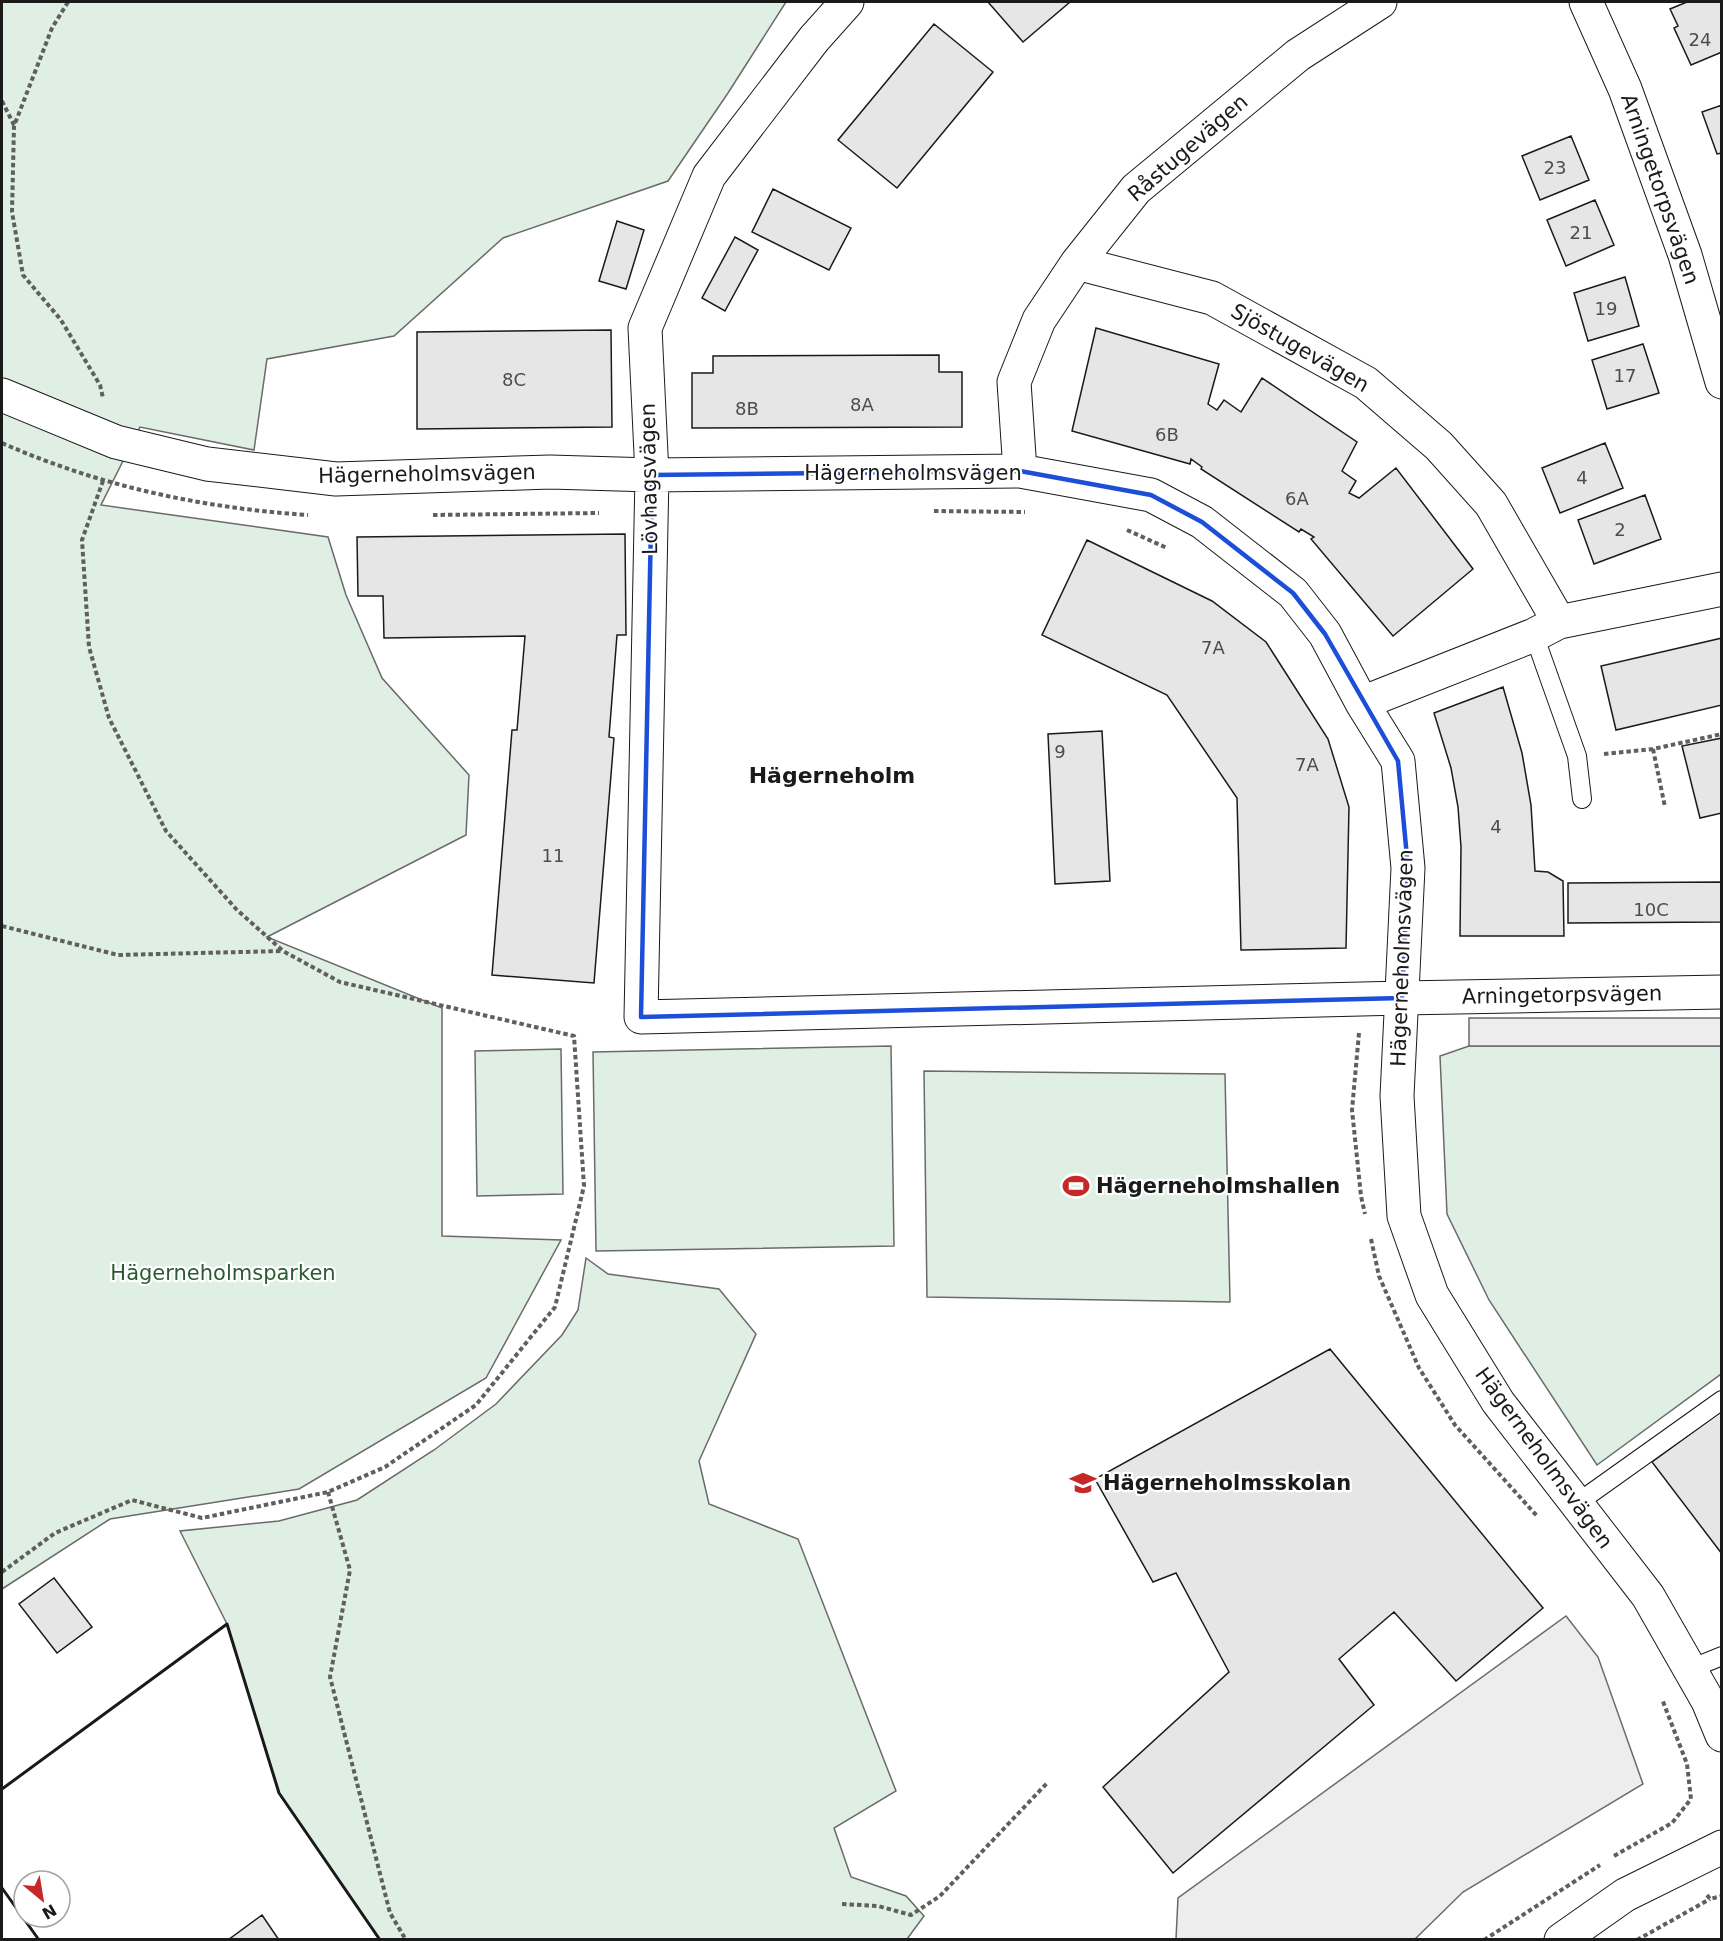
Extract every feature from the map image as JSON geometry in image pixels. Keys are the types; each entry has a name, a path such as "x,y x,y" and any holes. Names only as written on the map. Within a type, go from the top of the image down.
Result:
{"street":[{"name":"Lövhagsvägen","path":"640,1017 652,475 645,328 709,176 814,39 847,2"},
{"name":"Råstugevägen","path":"1020,471 1014,382 1039,320 1077,263 1136,189 1298,55 1380,2"},
{"name":"Arningetorpsvägen","path":"1586,2 1625,89 1681,244 1722,382"},
{"name":"Sjöstugevägen","path":"1077,263 1212,298 1366,383 1439,446 1491,504 1546,628"},
{"name":"Hägerneholmsvägen","path":"2,395 106,438 207,464 336,479 550,472 652,475 1020,471 1151,495 1202,522 1293,593 1325,634 1362,703 1398,761 1408,868 1396,1096 1404,1216 1432,1295 1498,1402 1648,1596 1708,1701 1722,1735"},
{"path":"1362,703 1546,628 1722,589"},
{"name":"Arningetorpsvägen","path":"640,1017 1722,992"},
{"path":"1561,1940 1625,1895 1722,1847"}],"lane":[{"path":"1546,628 1577,756 1582,799"},
{"path":"1576,1504 1722,1400"},
{"path":"1690,1669 1722,1656"}],"path":[{"path":"2,1572 55,1533 132,1500 202,1518 328,1492 385,1467 476,1405 555,1307 584,1186 574,1036 340,982 283,951 237,910 166,831 109,718 89,647 82,540 103,480 106,416 100,385 61,320 23,275 12,212 14,126 52,28 68,2"},
{"path":"2,101 14,126"},
{"path":"2,442 30,455 103,480 178,499 240,510 317,516"},
{"path":"424,515 651,512"},
{"path":"928,512 1032,512"},
{"path":"1117,527 1177,552"},
{"path":"1577,756 1653,749 1722,734"},
{"path":"1653,749 1665,807"},
{"path":"2,926 118,955 283,951"},
{"path":"1362,999 1352,1110 1361,1196 1366,1219"},
{"path":"1369,1230 1379,1276 1419,1368 1455,1425 1543,1523"},
{"path":"328,1492 350,1570 330,1677 390,1913 406,1940"},
{"path":"1613,1857 1672,1823 1691,1799 1687,1764 1658,1690"},
{"path":"842,1904 878,1906 911,1915 940,1896 1048,1782"},
{"path":"1484,1940 1603,1863"},
{"path":"1637,1940 1710,1899"}],"highlighted area":[{"path":"1020,471 1151,495 1202,522 1293,593 1325,634 1398,761 1408,868 1402,998 641,1017 652,475"}],"green space":[{"name":"Hägerneholmsparken","path":"2,2 786,2 668,181 503,238 394,336 267,359 254,450 140,427 101,505 328,537 346,595 382,678 469,775 466,835 267,937 442,1008 442,1236 561,1240 486,1378 299,1489 110,1519 2,1589"},
{"path":"891,1046 894,1246 596,1251 593,1052"},
{"path":"1469,1046 1721,1046 1721,1374 1597,1465 1489,1300 1447,1214 1440,1056"},
{"path":"561,1049 563,1194 477,1196 475,1051"},
{"name":"Hägerneholmshallen","path":"924,1071 1225,1074 1230,1302 927,1297"},
{"path":"586,1258 608,1274 719,1289 756,1334 699,1461 709,1504 798,1539 896,1791 834,1828 851,1877 906,1896 924,1916 907,1939 380,1939 279,1793 227,1624 180,1531 279,1521 357,1500 434,1450 496,1404 562,1335 578,1310"}],"shaded area":[{"path":"1469,1018 1721,1018 1721,1046 1469,1046"},
{"path":"1566,1616 1598,1657 1643,1784 1463,1892 1415,1939 1176,1939 1178,1898"}],"building":[{"path":"988,2 1070,2 1023,42"},
{"path":"1687,2 1722,2 1722,52 1691,65 1674,28 1678,26 1670,9"},
{"path":"934,24 993,72 897,188 838,140"},
{"path":"1722,105 1722,153 1717,154 1702,112"},
{"path":"1571,136 1589,180 1540,200 1522,156"},
{"path":"773,189 851,228 829,270 752,232"},
{"path":"1595,200 1614,245 1566,266 1547,220"},
{"path":"617,221 644,230 626,289 599,281"},
{"path":"735,237 758,250 725,311 702,298"},
{"path":"1625,277 1639,326 1588,341 1574,293"},
{"path":"1096,328 1219,364 1208,404 1217,410 1224,400 1241,412 1262,378 1357,442 1342,471 1356,481 1349,493 1359,498 1396,468 1473,569 1393,636 1311,539 1314,537 1301,529 1299,532 1201,469 1202,467 1191,459 1190,464 1072,431"},
{"path":"611,330 612,427 417,429 417,332"},
{"path":"1643,344 1659,393 1607,409 1592,360"},
{"path":"939,355 939,372 962,372 962,427 692,428 692,373 713,373 713,356"},
{"path":"1605,443 1623,488 1560,513 1542,468"},
{"path":"1645,495 1661,539 1594,564 1578,520"},
{"path":"625,534 626,635 617,635 609,737 614,738 594,983 492,975 512,730 517,730 525,636 384,638 383,596 358,596 357,537"},
{"path":"1087,540 1212,601 1266,642 1328,739 1349,807 1346,948 1241,950 1237,798 1167,695 1042,635"},
{"path":"1722,638 1722,705 1616,730 1601,666"},
{"path":"1503,687 1522,753 1531,805 1535,871 1548,872 1563,881 1564,936 1460,936 1461,847 1458,807 1451,768 1434,713"},
{"path":"1102,731 1110,881 1055,884 1048,734"},
{"path":"1722,738 1722,813 1700,818 1682,746"},
{"path":"1722,882 1722,922 1568,923 1568,883"},
{"path":"1330,1349 1543,1608 1456,1681 1394,1612 1339,1659 1374,1705 1173,1873 1103,1787 1229,1672 1176,1573 1153,1582 1095,1479"},
{"path":"1722,1411 1722,1554 1652,1462"},
{"path":"54,1578 92,1627 57,1653 19,1604"},
{"path":"262,1915 279,1940 228,1940"}],"wall":[{"path":"2,1789 227,1624 279,1793 380,1940"},
{"path":"2,1888 39,1940"}],"place":[{"name":"Hägerneholmshallen","path":"1076,1186"},
{"name":"Hägerneholmsskolan","path":"1083,1483"}],"district":[{"name":"Hägerneholm","path":"832,775"}]}
